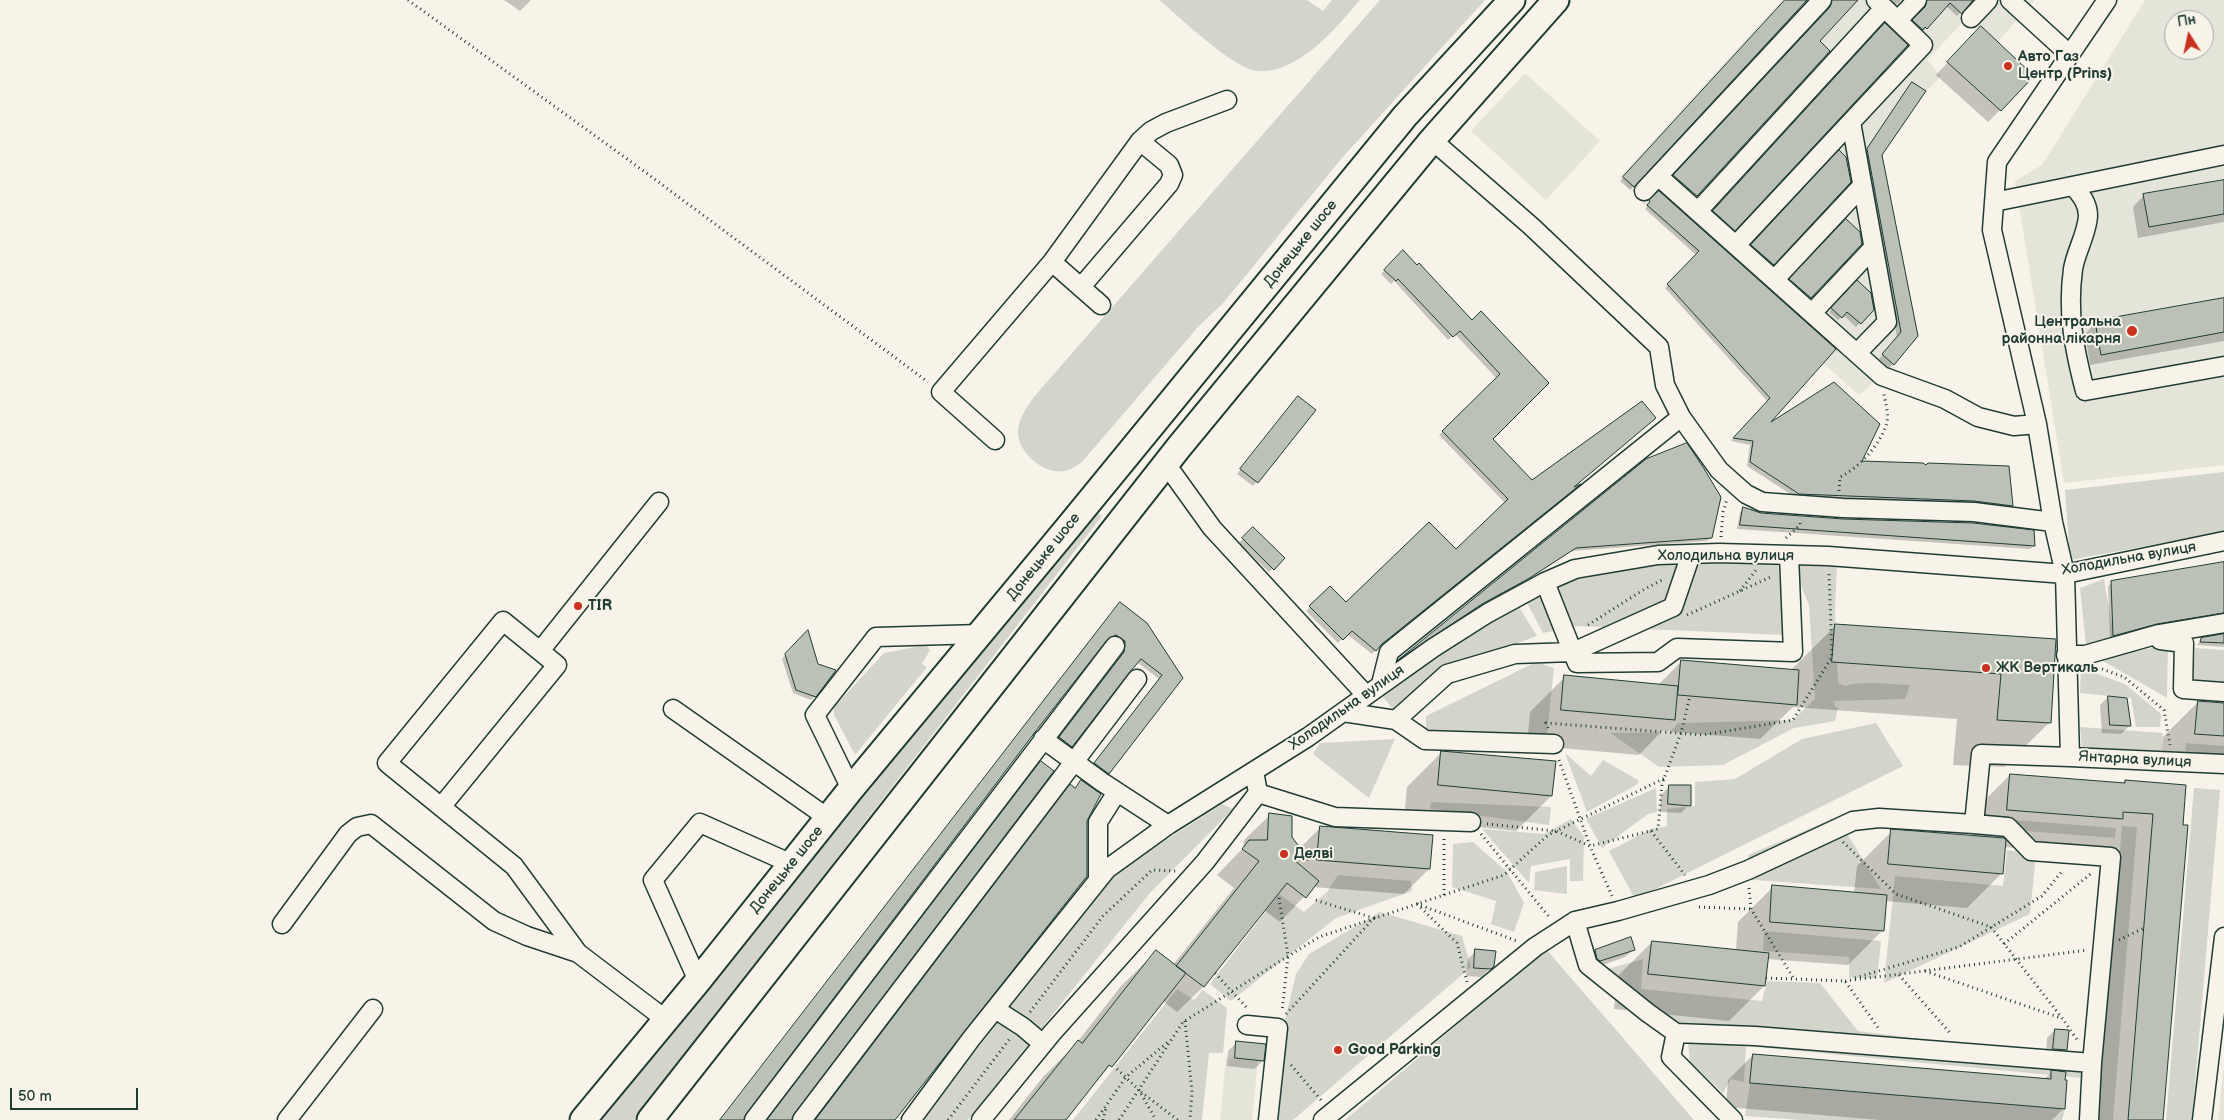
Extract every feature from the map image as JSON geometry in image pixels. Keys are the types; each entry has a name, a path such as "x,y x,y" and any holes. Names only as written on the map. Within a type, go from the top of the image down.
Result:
{"highway":[{"name":"Донецьке шосе","path":"583,1120 698,981 828,818 1405,116 1512,0"},
{"path":"650,1120 1166,464 1432,140 1556,0"}],"street":[{"path":"1644,191 1822,0"},
{"path":"1898,20 1917,0"},
{"path":"1972,18 1988,0"},
{"path":"2010,0 2069,54"},
{"name":"Янтарна вулиця","path":"2107,0 1998,162 1992,230 2036,424 2053,522 2065,574 2070,757 2224,764"},
{"path":"1698,211 1880,4 1898,20 1922,45 1736,245"},
{"path":"995,440 941,392 1052,262 1140,141 1151,131 1166,123 1227,100"},
{"path":"1850,122 1887,322 1857,353"},
{"path":"1432,140 1531,226 1659,347 1665,385 1681,417 1719,470 1746,494 1762,502 1974,512 2053,522"},
{"path":"1081,287 1169,184 1173,175 1170,166 1140,141"},
{"path":"1994,202 2224,155"},
{"path":"1658,176 1882,376 1945,399 1978,417 2014,426 2036,424"},
{"path":"1775,279 1862,186"},
{"path":"2073,186 2084,199 2088,216 2074,267 2070,303 2071,329 2085,391 2224,366"},
{"path":"1812,313 1873,248"},
{"path":"1052,262 1101,305"},
{"path":"1381,684 1389,652 1681,417"},
{"path":"1166,464 1212,528 1366,694"},
{"path":"540,651 659,502"},
{"name":"Холодильна вулиця","path":"911,1120 995,1008 1107,868 1168,825 1343,712 1448,638 1544,582 1575,569 1658,555 1688,561 1724,553 1828,556 2065,574 2224,541"},
{"path":"1544,582 1577,663 1658,662 1676,648 1793,652 1789,554"},
{"path":"1396,720 1447,674 1515,654 1571,645 1673,607 1688,561"},
{"path":"441,807 557,665 503,621 387,763 441,807 514,866 578,953 665,1019"},
{"path":"2066,655 2085,655 2147,638 2224,623"},
{"path":"851,790 815,715 876,637 981,634"},
{"path":"2147,638 2184,643 2183,689 2224,692"},
{"path":"754,1120 1115,646"},
{"path":"802,1120 1137,679"},
{"path":"673,709 828,818"},
{"path":"1343,712 1396,720 1425,740 1554,744"},
{"path":"1043,739 1168,825"},
{"path":"1974,824 1981,754 2070,757"},
{"path":"981,1120 1043,1044 1231,831 1258,793 1254,771"},
{"path":"1098,879 1098,822 1118,792"},
{"path":"1258,793 1335,816 1471,822"},
{"path":"1327,1116 1535,947 1575,921 1618,912 1696,889 1748,870 1853,821 1879,818 2008,827 2031,850 2112,857 2088,1120"},
{"path":"698,981 653,880 700,823 792,864"},
{"path":"282,924 348,834 357,826 371,824 494,921 527,936 578,953"},
{"path":"1575,921 1588,965 1648,1013 1681,1033 2092,1063"},
{"path":"2202,1120 2224,937"},
{"path":"995,1008 1023,1027 1043,1044"},
{"path":"287,1120 373,1010"},
{"path":"1255,1026 1278,1028 1268,1120"},
{"path":"1681,1033 1671,1057 1733,1120"}],"path":[{"path":"408,0 645,172 941,392"},
{"path":"1839,492 1840,477 1861,464 1888,421 1882,376"},
{"path":"1724,553 1721,530 1723,512 1731,487 1730,480"},
{"path":"1768,554 1800,525 1801,505"},
{"path":"1618,912 1590,846 1546,723 1703,735 1793,720 1832,657 1828,556"},
{"path":"1571,645 1643,590 1688,561"},
{"path":"2098,667 2124,677 2164,710 2173,762"},
{"path":"1471,822 1556,831 1590,846 1658,829 1662,784 1681,733 1690,696"},
{"path":"1119,1120 1185,1020 1319,937 1504,875 1548,835 1665,778"},
{"path":"1444,895 1445,821"},
{"path":"1471,822 1560,931"},
{"path":"1651,831 1696,889"},
{"path":"1832,831 1896,894 1992,927 2062,1018 2092,1063"},
{"path":"1845,981 1959,947 2042,896 2076,854"},
{"path":"2004,944 2112,857"},
{"path":"1026,1018 1103,916 1152,870 1196,871"},
{"path":"1748,870 1750,909 1794,980"},
{"path":"1279,898 1288,956 1281,1019 1374,918"},
{"path":"1315,900 1374,918"},
{"path":"1417,904 1535,947"},
{"path":"1417,904 1457,943 1471,1000"},
{"path":"1766,978 1845,981 2103,948 2144,928"},
{"path":"1925,971 2062,1018"},
{"path":"1215,973 1232,992 1255,1026"},
{"path":"1898,974 1967,1053"},
{"path":"1845,981 1892,1047"},
{"path":"1185,1020 1192,1092 1190,1120"},
{"path":"948,1120 1014,1034"},
{"path":"1096,1120 1126,1077 1170,1041"},
{"path":"1290,1063 1327,1116"},
{"path":"1116,1069 1139,1090 1178,1120"},
{"path":"1139,1090 1156,1120"},
{"path":"1103,1120 1106,1106"}],"shaded area":[{"path":"1159,0 1307,0 1323,11 1332,0 1360,0 1328,36 1302,57 1272,70 1257,71 1246,68 1221,52"},
{"path":"1380,0 1485,0 1342,158 1224,302 1198,327 1082,462 1072,469 1057,471 1049,470 1034,461 1019,441 1018,433 1021,419 1033,398"},
{"path":"1782,0 2035,0 1995,45 1966,19 1927,60 1941,76 1926,92 1882,155 1918,336 1890,369 1859,395 1644,205 1620,177"},
{"name":"Центральна районна лікарня","path":"2145,0 2224,0 2224,465 2064,483 2015,181 2042,165"},
{"path":"1525,73 1600,141 1546,200 1471,131"},
{"path":"2224,472 2224,532 2070,560 2065,490"},
{"path":"1095,511 1102,516 634,1120 593,1120"},
{"path":"1677,558 1778,560 1783,635 1578,626 1543,633 1527,603 1554,584"},
{"path":"1804,562 1837,563 1835,610 1838,683 1846,686 1868,683 1910,685 1905,699 1834,701 1835,706 1838,708 1835,721 1794,728 1723,765 1659,767 1610,733 1670,732 1678,723 1793,720 1815,699 1809,605 1795,572"},
{"path":"2104,579 2114,638 2086,645 2080,588"},
{"path":"1519,607 1537,636 1446,669 1393,709 1383,697 1443,651"},
{"path":"926,645 930,650 922,664 927,667 855,755 834,715 834,707 884,653"},
{"path":"2168,645 2167,698 2098,658"},
{"path":"2195,648 2224,650 2224,686 2193,684"},
{"path":"1536,662 1554,668 1545,752 1426,747 1426,716"},
{"path":"2081,668 2125,684 2161,714 2160,727 2136,727 2131,698 2080,693"},
{"path":"1876,723 1903,766 1635,899 1609,851 1651,829 1667,826 1667,809 1695,806 1695,782 1735,779 1802,739"},
{"path":"2080,727 2163,733 2161,756 2082,749"},
{"path":"1395,739 1369,798 1313,754 1320,743"},
{"path":"2186,743 2224,746 2224,756 2185,753"},
{"path":"1565,753 1591,776 1603,760 1638,780 1638,784 1587,812"},
{"path":"1656,788 1657,812 1648,814 1602,848 1586,819"},
{"path":"2194,788 2220,790 2192,1120 2166,1120"},
{"path":"1431,802 1551,807 1549,825 1430,809"},
{"path":"1222,804 1233,809 1150,893 968,1120 922,1120 1112,875"},
{"path":"1837,817 1881,889 1754,880 1748,855"},
{"path":"1571,819 1584,837 1583,881 1570,881 1570,859 1531,866 1529,883 1482,829 1544,834"},
{"path":"2014,820 2116,828 2115,838 2013,830"},
{"path":"2122,826 2137,827 2113,1120 2097,1120"},
{"path":"1473,842 1507,872 1524,903 1514,932 1491,924 1496,901 1452,887 1453,844"},
{"path":"2007,850 2036,854 2030,914 1884,983 1895,876 2003,886"},
{"path":"1567,866 1567,894 1534,890 1535,872"},
{"path":"1338,875 1411,881 1412,891 1336,918 1231,1001 1210,984 1279,894 1304,912 1327,892"},
{"name":"Good Parking","path":"1380,912 1462,936 1471,967 1293,1120 1275,1120 1284,1024 1296,974 1309,954"},
{"path":"1764,931 1881,941 1877,978 1849,978 1849,957 1763,951"},
{"path":"1546,949 1694,1120 1345,1120"},
{"path":"1643,959 1641,989 1762,1001 1767,981 1820,983 1858,1031 2083,1060 2082,1078 1746,1046 1744,1082 1731,1079 1723,1093 1690,1062 1687,1033 1604,970"},
{"path":"1177,989 1194,1000 1203,990 1227,1008 1223,1053 1209,1053 1202,1120 1073,1120"},
{"path":"1226,1058 1258,1061 1252,1120 1220,1120"},
{"path":"2224,1062 2224,1120 2218,1120"},
{"path":"1750,1083 2065,1109 2062,1120 1801,1120 1745,1116"}],"building":[{"path":"1785,0 1807,0 1634,187 1623,177"},
{"path":"1832,0 1858,0 1820,41 1830,51 1697,196 1673,175 1830,7"},
{"path":"1927,0 1973,0 1962,14 1950,3 1927,29 1925,27 1923,30 1912,20 1925,7"},
{"path":"1885,23 1908,45 1735,231 1713,211"},
{"name":"Авто Газ Центр (Prins)","path":"1981,26 2034,76 2001,111 1947,62"},
{"path":"1912,82 1926,91 1882,155 1918,336 1894,365 1882,354 1901,332 1867,149"},
{"path":"1839,150 1846,157 1851,182 1774,265 1751,245"},
{"path":"2224,180 2224,214 2149,227 2143,194"},
{"path":"1659,191 1836,349 1771,422 1834,382 1880,424 1862,461 1923,463 1926,465 1928,463 2009,466 2013,506 1974,501 1799,494 1750,462 1753,441 1733,438 1770,398 1667,284 1699,251 1647,205 1650,202 1649,200"},
{"path":"1846,219 1860,232 1862,244 1811,298 1789,279"},
{"path":"1403,250 1417,265 1419,263 1472,320 1481,311 1549,383 1493,439 1532,480 1642,401 1656,418 1574,487 1581,484 1382,644 1376,651 1352,631 1343,640 1309,606 1330,586 1346,602 1429,522 1456,549 1508,499 1442,431 1500,374 1460,331 1453,337 1398,279 1396,281 1384,270"},
{"path":"1857,280 1871,293 1874,310 1861,324 1847,312 1842,318 1831,308"},
{"path":"2224,298 2224,332 2101,355 2095,321"},
{"path":"1298,396 1316,410 1258,483 1240,469"},
{"path":"1687,443 1721,497 1712,538 1576,548 1528,579 1482,604 1398,660 1646,459"},
{"path":"1743,507 1761,513 1843,519 1973,523 2034,530 2035,546 1740,525"},
{"path":"1253,527 1285,558 1274,570 1242,538"},
{"path":"2224,562 2224,613 2157,624 2113,636 2111,581"},
{"path":"1120,602 1147,623 1183,678 1109,774 1094,763 1162,675 1141,659 1072,747 1059,737 1124,652 1125,641 1116,635 1107,640 1035,732 746,1114 744,1120 720,1120"},
{"name":"ЖК Вертикаль","path":"1835,624 2056,639 2051,723 1997,720 2001,674 1832,662"},
{"path":"808,630 818,664 836,670 816,697 796,690 785,654"},
{"path":"2224,634 2224,643 2200,642 2201,638"},
{"path":"1681,660 1799,670 1797,705 1678,695"},
{"path":"1564,675 1678,686 1675,720 1561,710"},
{"path":"2108,696 2127,698 2131,726 2110,725"},
{"path":"2198,701 2224,703 2224,736 2195,734"},
{"path":"1441,751 1556,761 1552,796 1438,785"},
{"path":"1041,761 1054,771 794,1114 792,1120 767,1120"},
{"path":"2010,774 2125,783 2125,780 2186,785 2183,825 2188,825 2163,1120 2128,1120 2153,814 2123,812 2123,819 2007,810"},
{"path":"1081,780 1101,794 1087,821 1087,876 895,1120 815,1120 1070,784 1075,788"},
{"path":"1669,785 1691,785 1691,806 1668,804"},
{"path":"1269,813 1292,816 1292,837 1309,860 1293,859 1319,881 1306,898 1287,883 1204,987 1176,966 1259,861 1242,849 1249,840 1267,840"},
{"path":"1320,826 1433,835 1430,869 1317,860"},
{"path":"1891,829 2004,838 2006,840 2003,874 1888,864"},
{"path":"1772,885 1887,895 1884,931 1770,922"},
{"path":"1631,937 1635,950 1600,961 1597,959 1595,950"},
{"path":"1652,941 1769,953 1765,986 1648,974"},
{"path":"1475,949 1496,951 1494,966 1491,969 1474,968"},
{"path":"1156,950 1186,973 1112,1067 1109,1065 1066,1120 1014,1120 1078,1040 1082,1043"},
{"path":"2055,1029 2069,1030 2067,1050 2053,1049"},
{"path":"1236,1041 1266,1044 1264,1061 1235,1058"},
{"path":"1753,1054 2051,1079 2051,1070 2066,1072 2065,1109 1750,1083"}],"place":[{"name":"Авто Газ Центр (Prins)","path":"2008,66"},
{"name":"Центральна районна лікарня","path":"2132,331"},
{"name":"TIR","path":"578,606"},
{"name":"ЖК Вертикаль","path":"1986,668"},
{"name":"Делві","path":"1284,854"},
{"name":"Good Parking","path":"1338,1050"}]}
